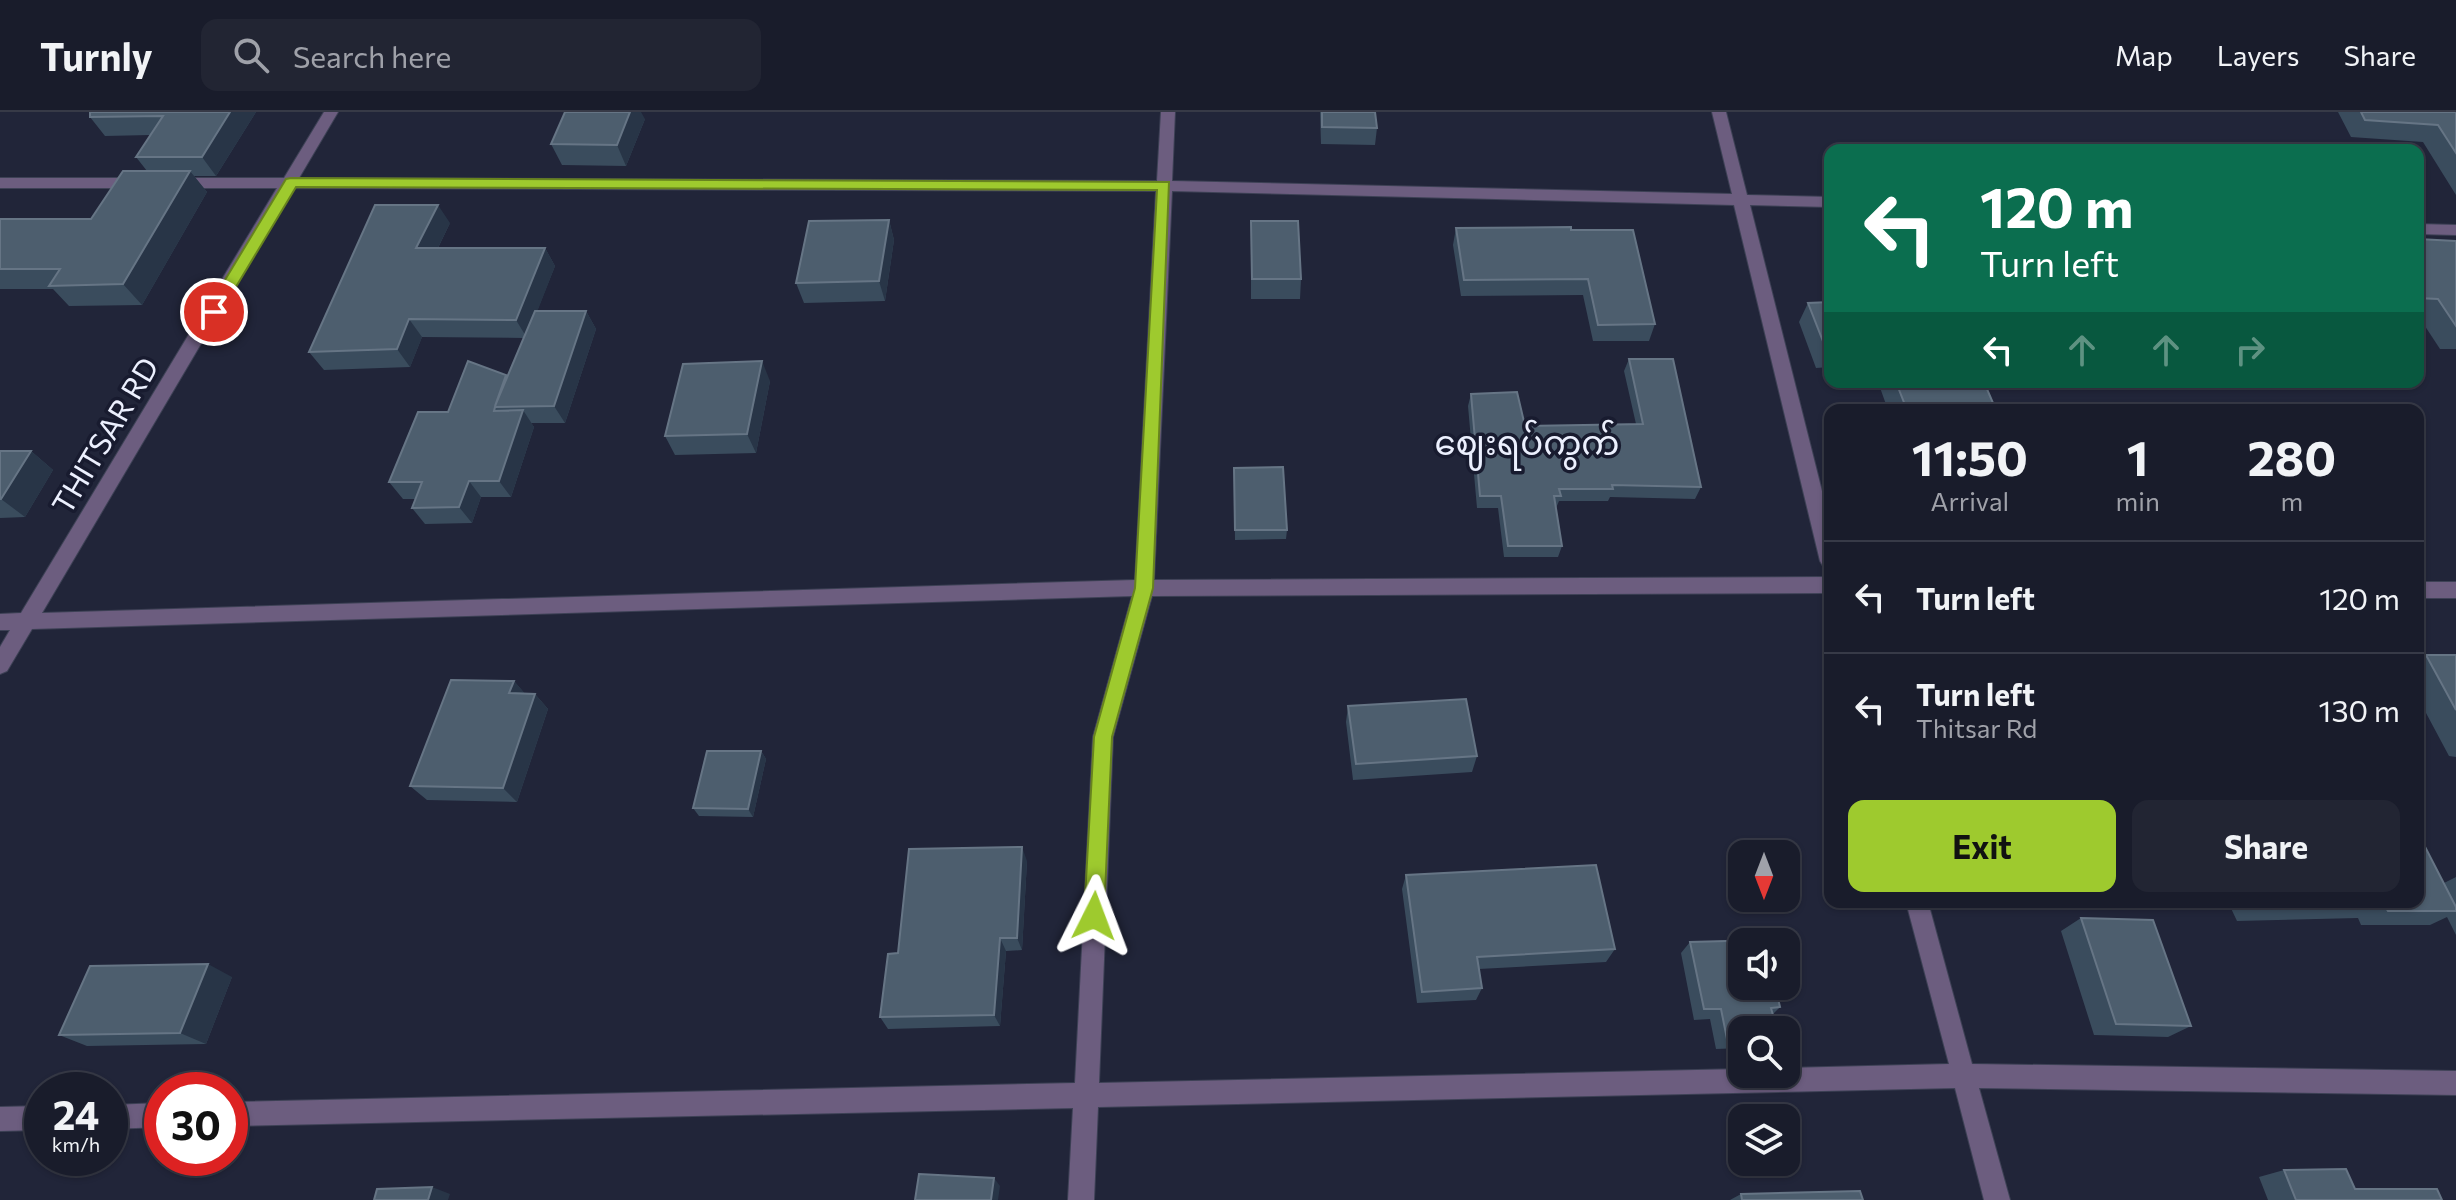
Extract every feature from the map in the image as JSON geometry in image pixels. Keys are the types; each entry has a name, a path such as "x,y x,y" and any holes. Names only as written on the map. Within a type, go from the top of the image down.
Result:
{"street":[{"name":"THITSAR RD","path":"0,665 331,112"},
{"path":"1081,1200 1103,737 1144,588 1168,112"},
{"path":"1719,112 1824,537"},
{"path":"0,183 1164,186 1824,202"},
{"path":"2424,229 2456,230"},
{"path":"0,622 1144,588 1824,585"},
{"path":"2424,590 2456,590"},
{"path":"1919,908 1997,1200"},
{"path":"248,1114 1962,1076 2456,1083"},
{"path":"0,1119 24,1118"}],"building":[{"path":"90,112 230,112 202,157 136,157 163,116 90,117"},
{"path":"565,112 630,112 617,145 551,144"},
{"path":"1322,112 1375,112 1377,128 1322,127"},
{"path":"2361,112 2456,112 2456,153 2438,125 2365,120"},
{"path":"123,171 190,171 123,284 49,286 60,269 0,269 0,219 91,219"},
{"path":"375,205 438,205 416,248 545,248 516,320 409,319 397,349 309,352"},
{"path":"889,220 879,281 796,283 809,221"},
{"path":"1251,221 1298,221 1301,279 1252,279"},
{"path":"1571,227 1571,230 1633,230 1655,324 1598,325 1588,279 1464,280 1456,228"},
{"path":"2424,239 2456,241 2456,326 2438,299 2424,298"},
{"path":"1824,302 1824,344 1808,303"},
{"path":"535,311 586,311 554,406 495,407 494,411 523,410 499,481 469,481 459,507 412,508 422,482 389,482 418,412 448,412 468,361 506,375 495,406"},
{"path":"1629,359 1673,359 1701,487 1612,485 1613,489 1559,489 1561,496 1554,496 1562,546 1508,546 1501,496 1480,496 1471,394 1517,392 1525,426 1643,424"},
{"path":"762,361 747,434 665,436 683,364"},
{"path":"1898,388 1987,388 1993,404 1905,404"},
{"path":"0,451 31,451 1,499 0,499"},
{"path":"1283,467 1287,530 1235,530 1234,468"},
{"path":"2426,655 2456,655 2456,710"},
{"path":"451,680 514,681 509,693 535,694 503,788 410,786"},
{"path":"1466,699 1477,756 1356,764 1348,706"},
{"path":"707,751 761,751 748,809 693,808"},
{"path":"2424,845 2456,911 2388,911 2386,908 2424,908"},
{"path":"1022,847 1017,938 1000,938 994,1015 880,1017 888,954 898,953 909,849"},
{"path":"1596,865 1615,949 1477,957 1482,988 1422,992 1406,875"},
{"path":"2081,918 2153,920 2191,1026 2116,1024"},
{"path":"1728,941 1728,1000 1778,1000 1780,1007 1771,1008 1773,1016 1728,1016 1727,1039 1721,1009 1704,1009 1690,942"},
{"path":"208,964 180,1033 59,1035 90,966"},
{"path":"2346,1169 2355,1189 2437,1189 2442,1200 2296,1200 2284,1170"},
{"path":"919,1174 994,1178 991,1200 915,1200"},
{"path":"432,1187 428,1200 374,1200 377,1189"},
{"path":"1860,1191 1863,1200 1742,1200 1741,1194"}],"district":[{"name":"ဈေးရပ်ကွက်","path":"1527,443"}],"route":[{"path":"214,312 291,183 1164,186 1144,588 1103,737 1094,916"}]}
